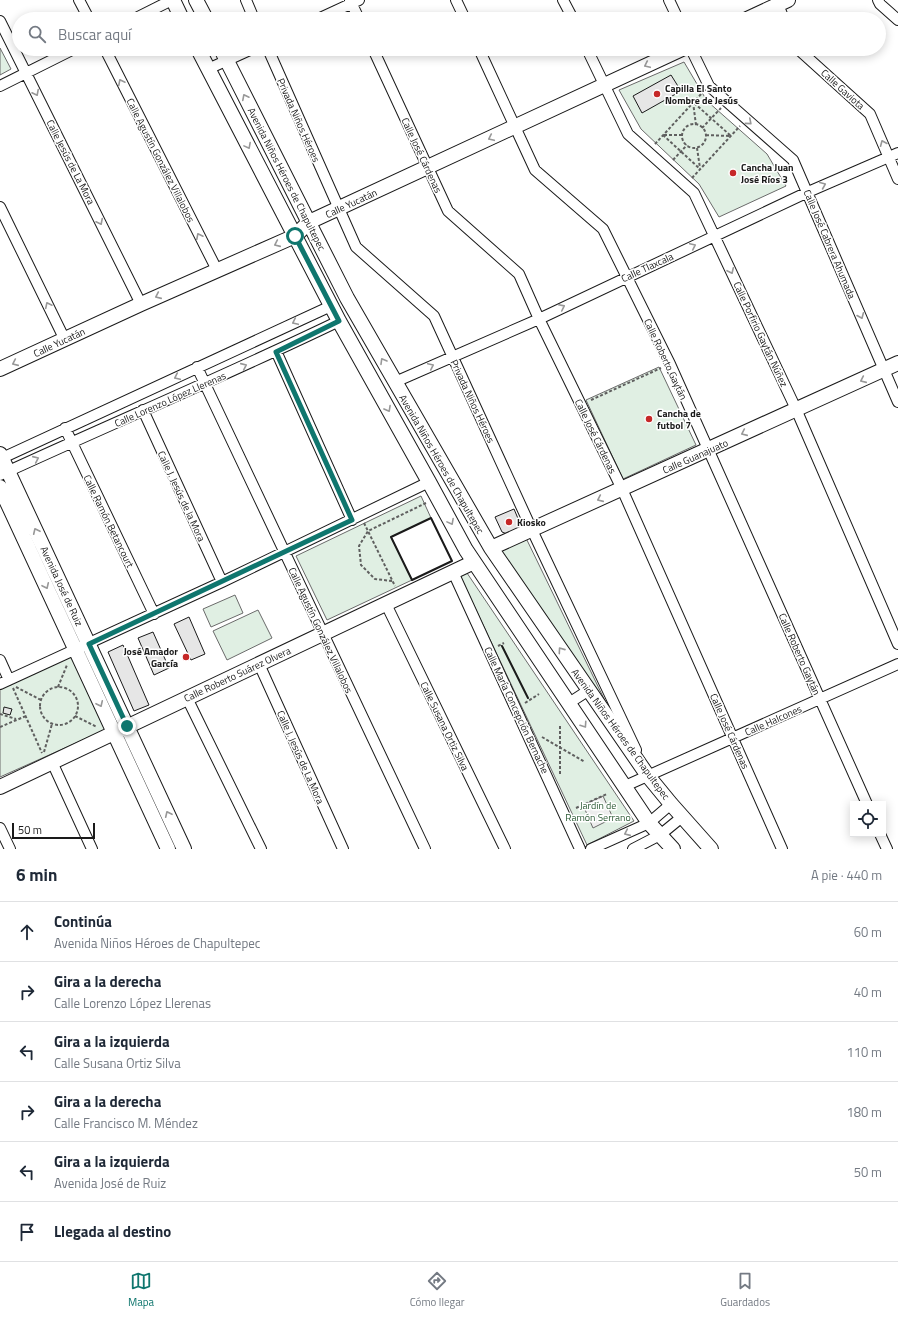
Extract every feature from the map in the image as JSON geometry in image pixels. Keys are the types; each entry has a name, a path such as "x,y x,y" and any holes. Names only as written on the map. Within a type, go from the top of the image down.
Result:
{"street":[{"path":"79,0 85,12"},
{"path":"148,12 172,0 178,12"},
{"path":"196,0 202,12"},
{"path":"246,0 251,12"},
{"path":"456,0 462,12"},
{"path":"563,0 569,12"},
{"path":"669,0 675,12"},
{"path":"878,0 880,4 898,20"},
{"path":"332,12 354,1 357,12"},
{"path":"761,12 780,2 782,12"},
{"name":"Calle Jesús de La Mora","path":"0,21 12,45"},
{"name":"Calle Jesús de La Mora","path":"18,56 141,304"},
{"path":"0,86 60,56"},
{"name":"Calle Agustín González Villalobos","path":"109,56 217,270"},
{"name":"Avenida Niños Héroes de Chapultepec","path":"202,56 339,321 474,562 649,823 673,849"},
{"path":"208,69 223,56"},
{"name":"Avenida Niños Héroes de Chapultepec","path":"225,56 347,298 491,548 648,776 710,849"},
{"name":"Privada Niños Héroes","path":"271,56 356,247 434,316 532,530 648,776"},
{"name":"Calle José Cárdenas","path":"375,56 448,211 519,274 539,319 622,489 782,849"},
{"name":"Calle Roberto Gaytán","path":"482,56 535,170 603,230 670,364 866,801"},
{"name":"Calle Porfirio Gaytán Núñez","path":"590,56 628,134 694,193 796,410 898,644"},
{"name":"Calle Yucatán","path":"0,369 141,304 295,236 309,222 667,56"},
{"name":"Calle José Cabrera Ahumada","path":"694,56 708,86 793,160 898,402"},
{"name":"Calle Gaviota","path":"806,56 870,114 898,179"},
{"name":"Calle Tlaxcala","path":"395,382 539,319 808,192 898,153"},
{"path":"0,207 65,340"},
{"name":"Calle Lorenzo López Llerenas","path":"1,457 331,306"},
{"name":"Calle Lorenzo López Llerenas","path":"4,473 276,352 339,321"},
{"path":"276,352 352,520"},
{"name":"Calle Guanajuato","path":"491,548 898,363"},
{"name":"Calle Agustín González Villalobos","path":"197,367 425,849"},
{"name":"Calle J. Jesús de la Mora","path":"143,410 222,582"},
{"name":"Calle Ramón Betancourt","path":"65,428 154,614"},
{"name":"Avenida José de Ruiz","path":"1,457 4,473 89,644 184,849"},
{"path":"0,660 5,682 72,655 89,644 222,582 429,482"},
{"name":"Avenida José de Ruiz","path":"0,487 72,655 114,733 168,849"},
{"name":"Calle Roberto Suárez Olvera","path":"0,787 474,562"},
{"name":"Calle María Concepción Bernache","path":"453,572 580,849"},
{"name":"Calle Susana Ortiz Silva","path":"386,604 505,849"},
{"name":"Calle J. Jesús de La Mora","path":"259,664 343,849"},
{"name":"Calle Halcones","path":"625,786 898,664"},
{"path":"569,703 589,690"},
{"path":"187,698 261,849"},
{"path":"52,762 92,849"},
{"path":"591,849 649,823 671,804"},
{"path":"633,849 660,835 682,817"},
{"path":"0,828 10,849"},
{"path":"881,837 887,849"}],"path":[{"path":"648,151 708,86"},
{"path":"694,102 731,136"},
{"path":"694,102 696,125"},
{"path":"702,128 727,102"},
{"path":"685,185 746,119"},
{"path":"696,125 702,128 706,135 704,143 697,148 687,145 684,142 683,135 688,126 696,125"},
{"path":"662,135 683,135"},
{"path":"662,135 700,169"},
{"path":"706,135 731,136"},
{"path":"666,168 687,145"},
{"path":"697,148 700,169"},
{"path":"581,404 670,364"},
{"path":"392,581 375,579 361,565 359,546 368,531 430,500"},
{"path":"365,525 395,586"},
{"path":"498,646 504,643"},
{"path":"58,687 72,655"},
{"path":"41,700 12,686 43,756 52,724"},
{"path":"58,687 69,690 76,699 78,705 75,716 72,720 62,725 52,724 43,717 41,712 41,700 47,691 58,687"},
{"path":"525,703 539,694"},
{"path":"0,714 17,720"},
{"path":"0,727 26,716"},
{"path":"75,716 101,729 98,722"},
{"path":"560,726 560,774"},
{"path":"542,737 585,762"},
{"path":"576,808 607,794"}],"green space":[{"path":"0,48 11,69 0,75"},
{"path":"684,62 707,101 767,154 786,186 719,217 699,184 641,129 619,90"},
{"name":"Cancha de futbol 7","path":"659,367 696,445 623,479 586,400"},
{"path":"421,496 431,518 391,537 412,580 327,620 296,556"},
{"path":"525,536 609,709 498,548"},
{"name":"Jardín de Ramón Serrano","path":"467,573 634,821 587,845 460,576"},
{"path":"235,595 243,613 211,627 203,609"},
{"path":"258,610 272,638 227,660 213,631"},
{"path":"71,656 105,730 0,777 0,688"}],"shaded area":[{"path":"603,796 613,818 593,828 583,805"}],"building":[{"name":"Capilla El Santo Nombre de Jesús","path":"671,75 681,91 642,113 633,96"},
{"name":"Kiosko","path":"514,509 522,528 507,534 502,532 495,517"},
{"path":"189,617 205,654 191,660 174,624"},
{"path":"153,632 169,668 154,675 138,638"},
{"path":"123,645 149,705 134,711 108,652"},
{"path":"4,707 12,709 10,715 3,713"}],"wall":[{"path":"431,518 452,561 412,580 391,537 431,518"},
{"path":"502,646 528,698"}],"place":[{"name":"Capilla El Santo Nombre de Jesús","path":"657,94"},
{"name":"Cancha Juan José Ríos 3","path":"733,173"},
{"name":"Cancha de futbol 7","path":"649,419"},
{"name":"Kiosko","path":"509,522"},
{"name":"José Amador García","path":"186,657"}],"route":[{"path":"127,726 89,644 352,520 276,352 339,321 295,236"}]}
